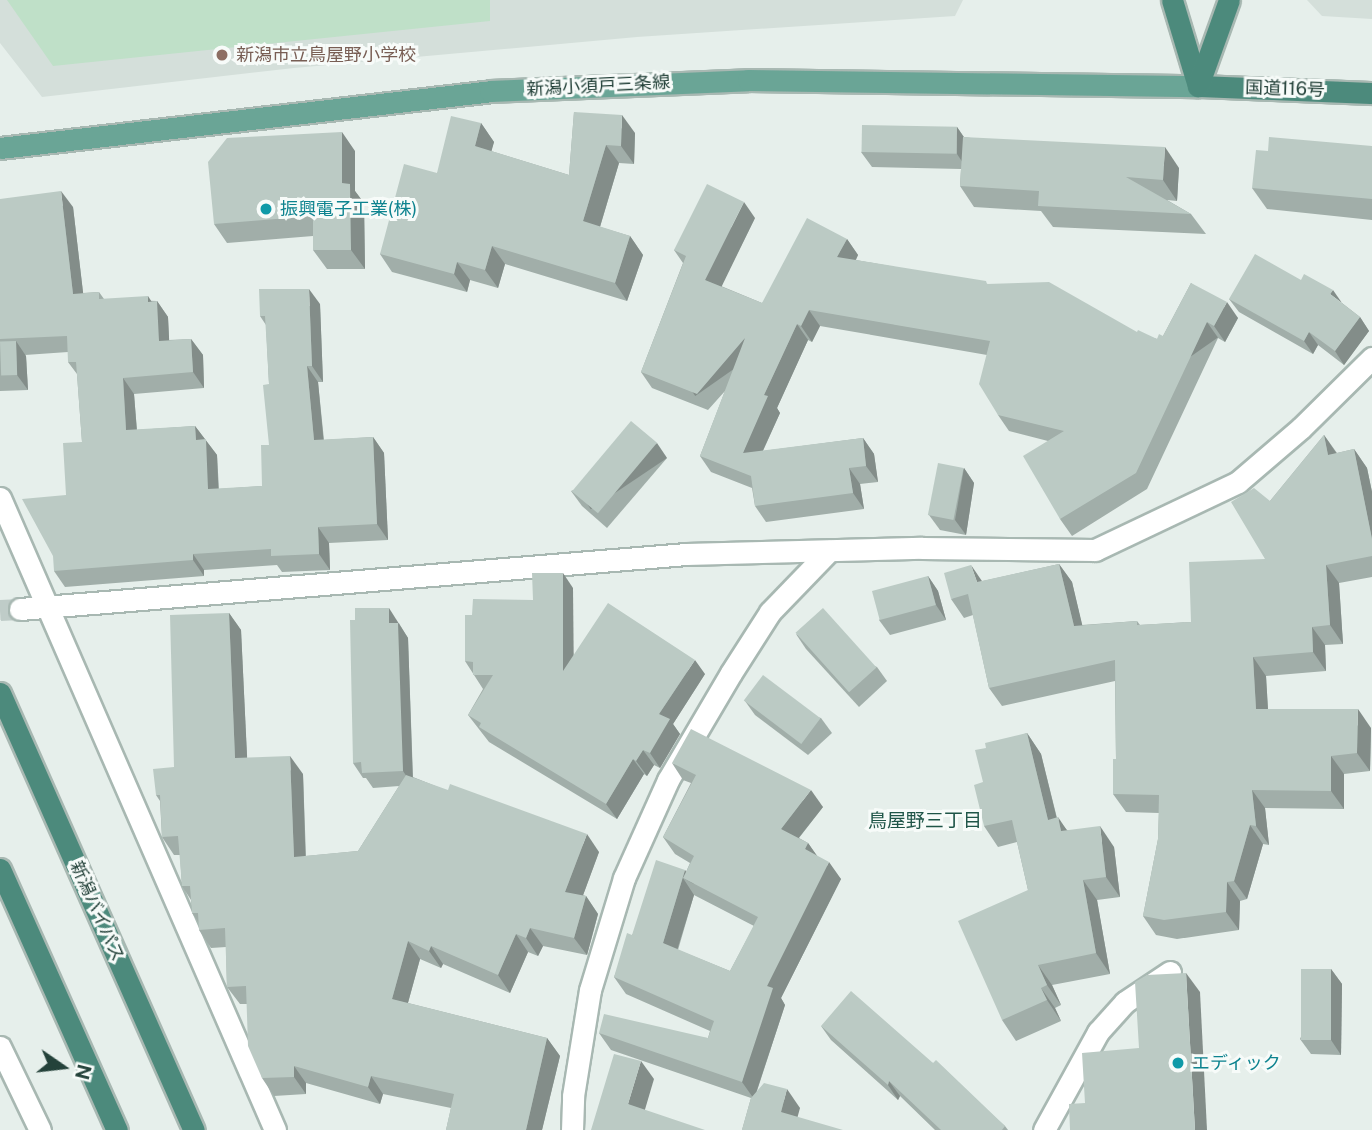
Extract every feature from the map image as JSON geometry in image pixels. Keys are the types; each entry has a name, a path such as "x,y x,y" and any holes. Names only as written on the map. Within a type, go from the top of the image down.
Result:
{"highway":[{"path":"1172,0 1198,86"},
{"path":"1198,86 1229,0"},
{"name":"国道116号","path":"1198,86 1372,93"},
{"name":"新潟バイパス","path":"0,693 194,1130"},
{"path":"0,869 117,1130"}],"main road":[{"name":"新潟小須戸三条線","path":"0,148 503,90 748,80 1198,86"}],"street":[{"path":"20,609 686,554 922,548 1095,550 1238,482 1301,428 1372,358"},
{"path":"0,498 275,1130"},
{"path":"572,1130 573,1096 590,990 624,877 668,780 731,673 770,612 829,551"},
{"path":"1044,1130 1098,1032 1125,1002 1170,972"},
{"path":"0,1047 40,1130"}],"shaded area":[{"name":"新潟市立鳥屋野小学校","path":"0,0 963,0 955,16 637,37 294,68 42,97 0,43"},
{"path":"1307,0 1372,0 1372,19 1322,16"}],"green space":[{"path":"7,0 490,0 490,21 53,66"}],"building":[{"path":"574,112 622,115 621,146 606,145 583,221 630,236 615,283 492,246 485,270 457,262 454,274 380,254 404,164 437,173 451,116 481,123 475,146 569,175"},
{"path":"862,125 957,127 957,154 862,152"},
{"path":"342,132 342,183 350,184 351,250 313,250 313,216 214,224 208,162 227,138"},
{"path":"963,137 1165,147 1163,180 1126,177 1191,214 1038,206 1039,191 960,186"},
{"path":"1269,137 1372,146 1372,199 1252,188 1256,150 1268,151"},
{"path":"707,184 744,202 705,280 762,303 807,218 847,239 837,257 986,281 987,284 1049,282 1137,332 1138,330 1157,339 1159,334 1163,336 1191,283 1227,302 1214,326 1207,322 1136,473 1060,519 1023,456 1064,431 998,415 979,384 990,341 809,310 801,326 797,324 764,395 768,396 743,453 863,438 866,466 849,468 853,493 755,506 751,476 700,456 745,338 697,394 641,372 686,256 674,250"},
{"path":"61,191 73,294 99,292 99,299 148,296 148,302 157,301 159,341 191,339 193,372 123,378 126,430 195,426 196,440 206,439 208,489 262,486 261,445 269,445 263,385 269,384 265,316 260,316 259,289 309,289 312,366 307,366 314,440 373,437 377,524 318,527 319,554 271,556 271,549 193,554 193,560 54,571 53,556 22,499 66,495 63,443 82,442 76,362 68,362 67,336 0,339 0,199"},
{"path":"1255,254 1301,280 1304,274 1333,290 1330,294 1360,317 1335,351 1309,332 1304,341 1229,299"},
{"path":"16,341 17,375 1,376 0,342"},
{"path":"631,421 657,443 598,513 572,491"},
{"path":"1324,435 1328,455 1354,449 1372,539 1372,556 1326,565 1330,625 1312,627 1313,652 1253,657 1256,709 1358,709 1357,753 1331,756 1331,791 1252,790 1256,826 1250,825 1234,881 1227,882 1226,912 1164,920 1143,916 1158,839 1159,795 1113,794 1113,759 1116,759 1115,660 989,688 968,594 951,599 944,573 971,565 977,582 1059,564 1074,626 1137,621 1137,625 1191,622 1189,562 1265,559 1231,502 1254,488 1270,501"},
{"path":"938,463 964,468 953,520 928,515"},
{"path":"532,573 563,573 563,671 608,603 695,660 659,714 670,719 650,753 643,750 636,761 633,759 606,804 479,727 481,723 468,715 493,675 473,675 473,662 465,661 465,615 472,615 473,599 533,600"},
{"path":"928,576 936,605 880,620 872,591"},
{"path":"355,608 389,608 389,623 398,623 403,771 362,773 361,762 353,763 350,620 355,620"},
{"path":"823,608 877,667 849,692 796,633"},
{"path":"229,613 235,758 290,756 294,857 358,851 406,775 448,790 450,784 587,834 565,892 586,896 574,938 530,928 526,938 516,934 498,975 431,946 429,951 408,941 392,999 547,1038 526,1130 446,1130 454,1094 371,1076 368,1087 294,1066 294,1077 262,1078 248,1046 246,986 227,987 225,928 199,930 198,913 192,913 190,886 182,886 178,836 162,837 160,795 156,795 153,769 174,767 170,615"},
{"path":"763,675 821,718 801,744 744,701"},
{"path":"691,729 811,790 781,829 808,843 805,849 829,862 767,986 773,988 742,1082 599,1033 604,1014 708,1038 714,1021 614,977 627,933 632,935 656,860 685,870 663,943 730,971 758,917 683,878 694,856 663,837 696,775 672,763"},
{"path":"1027,733 1048,820 1058,817 1061,831 1100,826 1106,877 1083,880 1096,953 1038,965 1047,985 1041,988 1047,1000 1002,1020 958,921 1028,890 1012,820 984,826 974,785 983,782 975,750 986,748 985,743"},
{"path":"1301,969 1331,969 1331,1040 1301,1040"},
{"path":"1186,973 1195,1130 1070,1130 1069,1104 1085,1103 1082,1053 1139,1048 1135,982 1147,975"},
{"path":"851,991 933,1063 936,1060 1005,1126 1002,1130 941,1130 889,1081 888,1085 821,1026"},
{"path":"614,1054 641,1061 628,1104 705,1130 591,1130"},
{"path":"764,1083 787,1089 781,1112 843,1130 742,1130 751,1098"}],"tunnel":[{"path":"0,610 20,609"}],"place":[{"name":"新潟市立鳥屋野小学校","path":"222,55"},
{"name":"振興電子工業(株)","path":"266,209"},
{"name":"エディック","path":"1178,1063"}],"district":[{"name":"鳥屋野三丁目","path":"925,821"}]}
